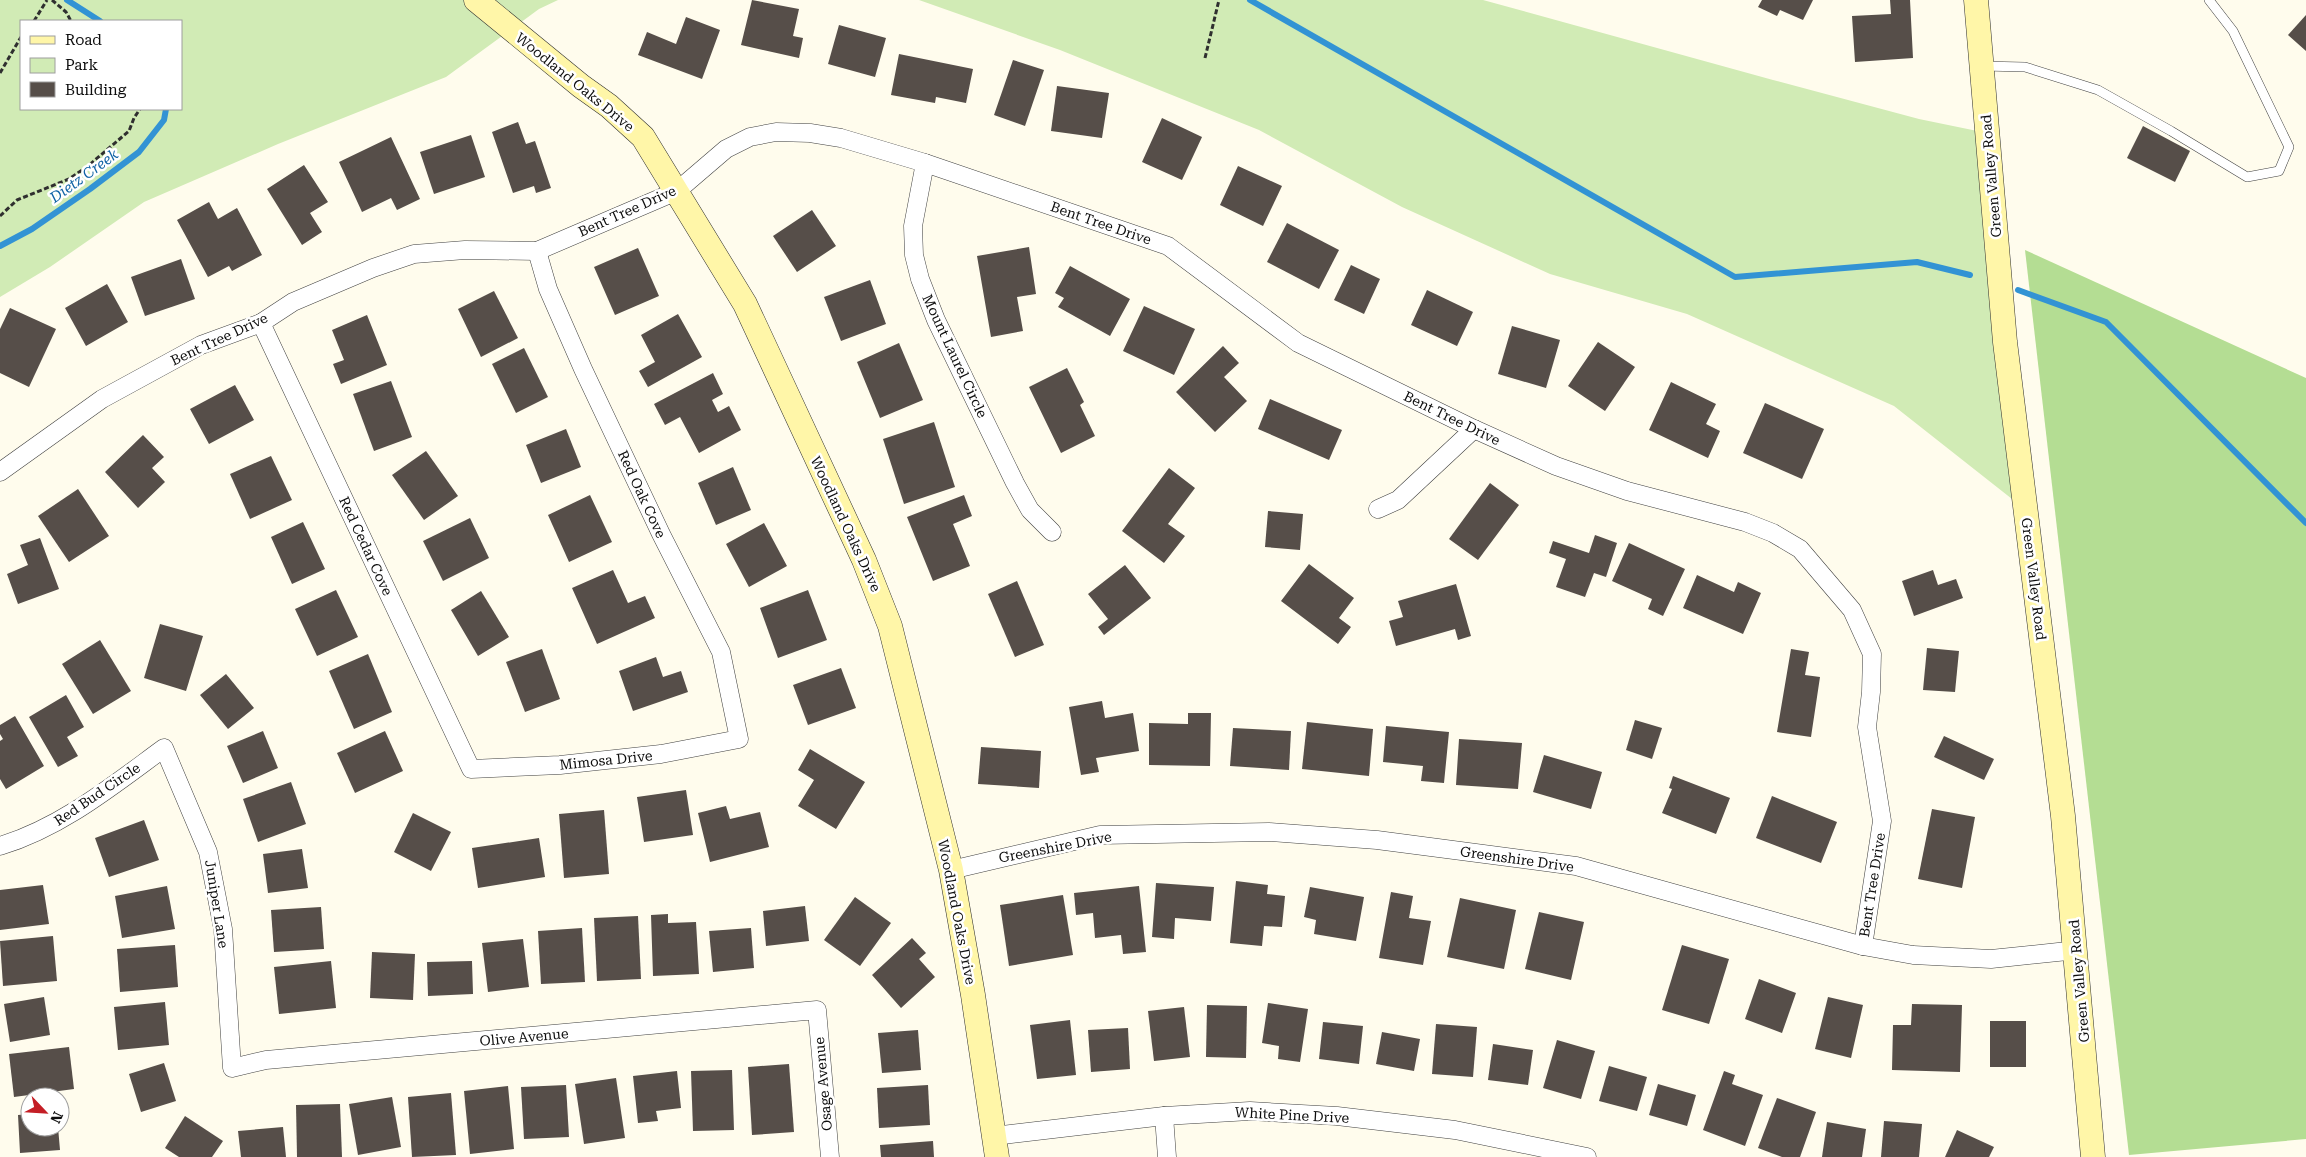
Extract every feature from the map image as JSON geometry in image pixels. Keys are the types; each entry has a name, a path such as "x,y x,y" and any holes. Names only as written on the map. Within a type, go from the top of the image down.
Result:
{"street":[{"name":"Woodland Oaks Drive","path":"476,0 580,86 609,106 643,137 745,304 880,596 890,626 951,870 973,995 996,1147"},
{"name":"Green Valley Road","path":"1976,0 2005,342 2064,816 2094,1157"},
{"name":"Bent Tree Drive","path":"0,472 102,399 201,345 260,323 293,302 373,268 414,254 465,250 537,251 677,191 726,149 750,138 776,132 810,133 841,138 925,163 1168,246 1298,343 1474,429 1574,472 1627,491 1745,522 1773,533 1800,549 1852,610 1872,654 1871,692 1867,728 1882,821 1863,946"},
{"name":"Mount Laurel Circle","path":"925,163 913,226 914,255 920,279 936,320 1015,483 1030,510 1052,532"},
{"name":"Red Oak Cove","path":"537,251 548,289 583,369 661,534 721,652 739,739"},
{"name":"Red Cedar Cove","path":"260,323 472,770"},
{"path":"1378,510 1398,500 1474,429"},
{"name":"Mimosa Drive","path":"472,770 569,764 662,754 739,739"},
{"name":"Red Bud Circle","path":"0,846 19,840 62,820 164,748"},
{"name":"Juniper Lane","path":"164,748 208,852 223,929 232,1068"},
{"name":"Greenshire Drive","path":"951,870 1100,835 1269,832 1378,840 1576,866 1863,946 1913,955 1991,959 2076,950"},
{"name":"Olive Avenue","path":"232,1068 276,1059 817,1010"},
{"name":"Osage Avenue","path":"817,1010 830,1157"},
{"name":"White Pine Drive","path":"996,1147 1164,1116 1250,1110 1337,1116 1455,1130 1587,1157"},
{"path":"1164,1116 1167,1157"}],"lane":[{"path":"1981,66 2025,67 2098,90 2171,131 2247,178 2279,171 2289,147 2233,31 2209,0"}],"path":[{"path":"35,20 47,0"},
{"path":"52,0 66,12 70,20"},
{"path":"1205,58 1219,0"},
{"path":"0,73 20,39"},
{"path":"0,216 17,200 69,179 88,166 129,131 140,110"}],"green space":[{"path":"0,0 558,0 539,9 446,77 278,144 144,202 50,267 0,297"},
{"path":"919,0 1483,0 1919,119 1987,133 2026,510 1894,406 1687,314 1550,274 1402,207 1259,130 1060,50"},
{"path":"2025,250 2306,378 2306,1139 2129,1155"}],"building":[{"path":"752,0 799,9 793,36 803,38 799,58 741,45"},
{"path":"1762,0 1813,0 1803,20 1780,10 1777,16 1758,7"},
{"path":"1890,0 1910,0 1913,58 1855,62 1852,16 1891,14"},
{"path":"2306,15 2306,51 2288,35"},
{"path":"686,17 720,30 702,79 638,55 647,32 676,44"},
{"path":"839,25 886,38 875,77 828,64"},
{"path":"899,54 973,69 966,103 936,97 935,103 891,95"},
{"path":"1013,60 1044,70 1025,126 994,115"},
{"path":"1057,86 1109,93 1102,138 1051,131"},
{"path":"1162,118 1202,137 1182,180 1142,162"},
{"path":"518,122 526,144 535,141 551,188 536,193 534,186 513,193 492,132"},
{"path":"2143,126 2190,151 2175,182 2127,158"},
{"path":"471,135 485,177 434,194 420,152"},
{"path":"391,137 420,199 397,210 391,198 362,212 339,162"},
{"path":"304,165 328,202 310,213 322,232 302,245 267,189"},
{"path":"1238,166 1282,186 1263,226 1220,205"},
{"path":"209,202 218,219 237,208 262,255 232,271 229,266 208,277 177,220"},
{"path":"812,210 836,246 797,272 773,236"},
{"path":"1287,223 1339,250 1319,289 1267,262"},
{"path":"1029,247 1036,294 1017,297 1023,331 991,337 977,256"},
{"path":"638,248 659,296 615,315 594,267"},
{"path":"181,259 195,299 145,316 131,277"},
{"path":"1351,265 1380,279 1364,314 1334,300"},
{"path":"1070,266 1130,299 1110,336 1058,307 1064,298 1055,293"},
{"path":"870,280 886,324 841,341 824,297"},
{"path":"107,284 128,322 86,346 65,308"},
{"path":"1427,290 1473,312 1457,346 1411,325"},
{"path":"494,291 518,338 481,357 458,309"},
{"path":"1144,306 1195,329 1174,375 1123,351"},
{"path":"10,308 56,329 29,387 0,373 0,329"},
{"path":"678,314 702,357 648,387 639,371 655,362 641,335"},
{"path":"367,315 387,365 341,384 333,364 344,360 332,330"},
{"path":"1512,326 1560,340 1546,388 1498,374"},
{"path":"1598,342 1635,367 1605,411 1568,386"},
{"path":"899,343 923,400 880,418 857,362"},
{"path":"1223,346 1239,363 1224,377 1247,401 1215,432 1176,392"},
{"path":"524,348 548,397 516,413 492,364"},
{"path":"1067,368 1084,402 1080,405 1095,436 1061,453 1029,387"},
{"path":"713,373 723,394 712,400 718,412 729,406 741,430 699,453 680,417 665,425 654,404"},
{"path":"391,381 412,437 374,451 353,394"},
{"path":"1671,382 1716,404 1706,424 1720,431 1708,458 1649,430"},
{"path":"235,385 254,420 209,444 190,409"},
{"path":"1270,399 1342,430 1329,460 1258,429"},
{"path":"1765,403 1824,429 1802,479 1743,453"},
{"path":"934,422 955,487 904,504 883,439"},
{"path":"566,429 581,467 541,483 526,445"},
{"path":"143,435 164,457 152,468 165,482 138,508 105,472"},
{"path":"426,451 458,496 424,520 392,475"},
{"path":"271,456 292,500 250,519 230,474"},
{"path":"733,467 751,510 716,525 698,483"},
{"path":"1169,468 1195,488 1168,524 1185,536 1164,563 1122,531"},
{"path":"1490,483 1519,505 1478,560 1449,539"},
{"path":"78,489 109,536 69,562 38,516"},
{"path":"590,495 612,542 569,562 548,515"},
{"path":"964,495 972,516 953,524 970,566 933,581 907,517"},
{"path":"1268,511 1303,514 1300,550 1265,547"},
{"path":"470,518 489,558 443,581 423,541"},
{"path":"303,522 325,569 292,584 271,537"},
{"path":"764,523 787,566 749,587 726,544"},
{"path":"1595,535 1617,543 1606,577 1594,573 1585,597 1556,587 1566,559 1549,553 1553,541 1589,553"},
{"path":"40,538 59,589 18,604 7,574 28,565 20,545"},
{"path":"1629,543 1685,569 1663,616 1648,609 1652,599 1612,581"},
{"path":"1309,564 1354,598 1339,618 1351,627 1338,644 1281,601"},
{"path":"1125,565 1151,598 1104,635 1098,627 1108,619 1088,594"},
{"path":"613,570 628,603 645,596 655,618 597,644 572,588"},
{"path":"1933,570 1938,585 1956,579 1963,598 1914,616 1902,581"},
{"path":"1697,575 1734,592 1738,582 1761,593 1743,634 1683,608"},
{"path":"1017,581 1044,645 1015,657 988,594"},
{"path":"1456,584 1471,636 1458,640 1455,629 1396,646 1389,621 1403,617 1398,601"},
{"path":"336,590 358,637 317,656 295,609"},
{"path":"808,590 827,640 778,658 760,608"},
{"path":"481,591 509,637 478,656 451,610"},
{"path":"160,624 203,636 186,691 144,678"},
{"path":"100,640 131,691 93,714 62,664"},
{"path":"1927,648 1959,651 1955,692 1923,690"},
{"path":"542,649 560,699 525,712 506,662"},
{"path":"1791,649 1809,652 1805,675 1820,677 1811,737 1777,732"},
{"path":"368,654 392,712 354,729 329,671"},
{"path":"656,657 663,677 681,671 688,692 633,711 619,671"},
{"path":"841,668 856,708 808,725 793,685"},
{"path":"226,674 254,708 228,729 200,695"},
{"path":"66,695 84,727 67,737 78,756 58,767 29,717"},
{"path":"1102,701 1105,718 1133,713 1139,751 1096,758 1099,772 1081,775 1069,707"},
{"path":"1188,713 1211,713 1210,766 1149,765 1149,723 1188,724"},
{"path":"15,716 44,766 6,789 0,779 0,741 3,739 0,734 0,725"},
{"path":"1635,720 1662,728 1652,759 1626,750"},
{"path":"1307,722 1373,729 1369,776 1302,769"},
{"path":"1386,726 1449,732 1444,783 1421,781 1423,766 1383,762"},
{"path":"1233,728 1291,731 1289,770 1230,766"},
{"path":"263,731 278,768 243,783 227,746"},
{"path":"385,731 403,771 355,793 337,753"},
{"path":"1944,736 1994,759 1984,780 1934,757"},
{"path":"1459,739 1522,743 1518,789 1456,785"},
{"path":"981,747 1041,751 1039,788 978,784"},
{"path":"810,749 865,782 836,829 798,806 814,780 798,770"},
{"path":"1544,755 1602,772 1591,809 1533,792"},
{"path":"1673,776 1730,798 1716,834 1662,813 1672,789 1669,788"},
{"path":"291,782 306,824 258,842 243,799"},
{"path":"686,790 693,835 644,842 637,797"},
{"path":"1772,796 1837,822 1821,863 1756,838"},
{"path":"726,806 730,819 760,812 769,847 710,862 698,813"},
{"path":"1932,809 1975,817 1962,888 1918,879"},
{"path":"604,810 609,874 564,878 559,814"},
{"path":"413,813 451,832 431,871 394,852"},
{"path":"144,820 159,860 109,877 95,838"},
{"path":"539,838 545,877 478,888 472,848"},
{"path":"302,849 308,888 268,893 263,854"},
{"path":"1236,881 1268,885 1267,894 1285,896 1282,927 1264,926 1262,946 1230,943"},
{"path":"1156,883 1214,887 1211,921 1175,918 1174,939 1152,937"},
{"path":"43,885 49,924 0,930 0,890"},
{"path":"167,886 175,929 122,938 115,896"},
{"path":"1139,886 1146,952 1123,954 1121,935 1095,938 1093,913 1076,915 1074,893"},
{"path":"1310,887 1364,897 1356,941 1314,934 1316,920 1304,917"},
{"path":"1391,892 1413,896 1409,918 1431,921 1423,965 1379,958"},
{"path":"1063,895 1073,955 1009,966 1000,905"},
{"path":"855,897 891,923 860,966 824,940"},
{"path":"1460,898 1516,910 1504,969 1447,957"},
{"path":"805,906 809,941 766,946 763,911"},
{"path":"321,907 324,949 274,952 271,910"},
{"path":"1539,912 1584,922 1571,980 1525,969"},
{"path":"668,914 668,923 696,922 699,974 653,976 651,915"},
{"path":"638,916 641,979 597,981 594,918"},
{"path":"582,928 585,982 541,984 538,931"},
{"path":"751,928 754,968 713,972 709,931"},
{"path":"53,936 57,981 3,986 0,941"},
{"path":"912,938 926,953 919,959 935,977 901,1008 872,975"},
{"path":"523,939 529,987 488,992 482,943"},
{"path":"175,945 178,987 120,992 117,949"},
{"path":"1682,945 1729,959 1709,1024 1662,1010"},
{"path":"372,952 415,954 413,1000 370,998"},
{"path":"331,961 336,1008 279,1014 274,967"},
{"path":"472,961 473,994 428,996 427,962"},
{"path":"1759,979 1796,993 1782,1033 1745,1019"},
{"path":"44,997 50,1035 10,1042 4,1004"},
{"path":"1828,997 1863,1005 1851,1058 1815,1049"},
{"path":"165,1002 169,1045 118,1050 114,1007"},
{"path":"1268,1003 1308,1009 1300,1062 1278,1059 1279,1046 1262,1043"},
{"path":"1912,1004 1962,1005 1960,1072 1892,1070 1893,1025 1911,1025"},
{"path":"1207,1005 1247,1006 1246,1058 1206,1057"},
{"path":"1184,1007 1190,1057 1154,1061 1148,1011"},
{"path":"1070,1020 1076,1075 1037,1079 1030,1025"},
{"path":"1990,1021 2026,1021 2026,1067 1990,1067"},
{"path":"1323,1022 1363,1026 1359,1064 1319,1059"},
{"path":"1436,1024 1477,1027 1473,1077 1432,1074"},
{"path":"1128,1028 1130,1069 1091,1072 1088,1030"},
{"path":"918,1030 921,1070 882,1073 878,1033"},
{"path":"1382,1032 1420,1039 1414,1071 1376,1064"},
{"path":"1557,1040 1595,1051 1581,1099 1543,1088"},
{"path":"1493,1044 1533,1050 1528,1085 1488,1080"},
{"path":"69,1047 74,1089 70,1090 70,1087 20,1087 20,1096 14,1097 9,1054"},
{"path":"164,1063 176,1101 141,1112 129,1074"},
{"path":"789,1064 794,1132 752,1135 748,1067"},
{"path":"1609,1066 1647,1077 1637,1111 1599,1101"},
{"path":"732,1070 734,1130 693,1131 691,1071"},
{"path":"677,1071 681,1108 656,1111 658,1121 638,1123 633,1076"},
{"path":"1724,1071 1735,1075 1732,1084 1763,1095 1745,1146 1703,1130"},
{"path":"616,1078 625,1138 584,1144 575,1084"},
{"path":"1658,1084 1696,1095 1687,1126 1649,1115"},
{"path":"566,1085 569,1137 524,1139 521,1087"},
{"path":"928,1085 930,1125 879,1128 877,1088"},
{"path":"508,1086 514,1149 470,1154 464,1091"},
{"path":"451,1093 456,1155 412,1157 408,1097"},
{"path":"392,1097 401,1147 358,1155 349,1104"},
{"path":"1777,1098 1816,1112 1800,1157 1782,1157 1758,1148"},
{"path":"340,1104 342,1157 297,1157 296,1105"},
{"path":"18,1115 20,1115 20,1137 59,1137 60,1150 20,1153"},
{"path":"185,1116 223,1141 212,1157 179,1157 165,1148"},
{"path":"1884,1121 1922,1124 1919,1157 1881,1157"},
{"path":"1827,1122 1866,1129 1862,1157 1822,1157"},
{"path":"283,1127 286,1157 241,1157 238,1131"},
{"path":"1957,1130 1994,1147 1989,1157 1945,1157"},
{"path":"933,1141 934,1157 881,1157 880,1145"}],"waterway":[{"name":"Dietz Creek","path":"67,0 98,20"},
{"path":"1250,0 1735,277 1917,262 1970,275"},
{"name":"Dietz Creek","path":"0,246 32,229 139,152 164,120 166,110"},
{"path":"2018,290 2106,322 2306,523"}]}
